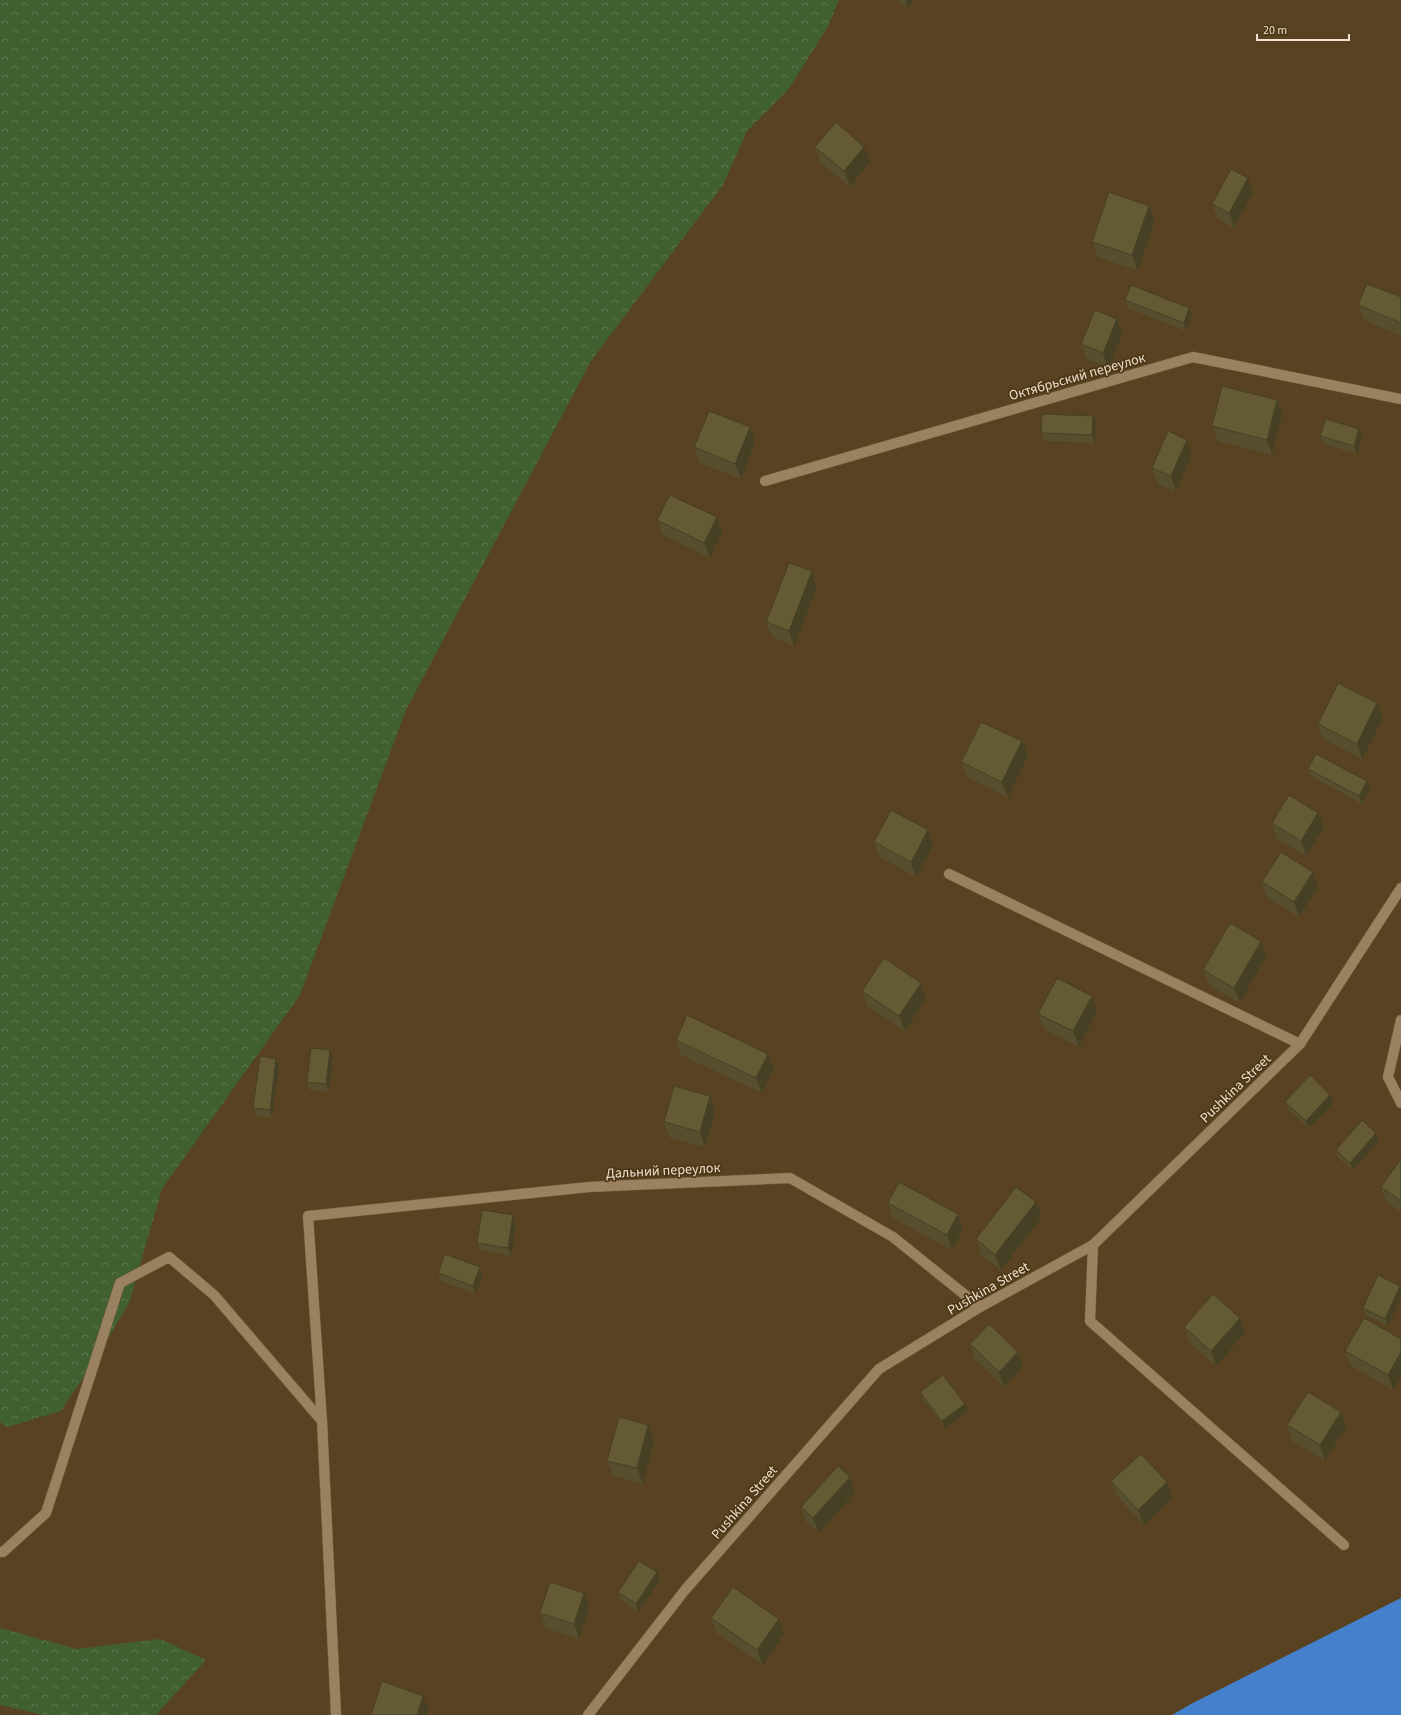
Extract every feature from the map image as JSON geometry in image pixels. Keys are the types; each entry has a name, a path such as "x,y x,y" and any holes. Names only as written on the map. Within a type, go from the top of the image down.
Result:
{"street":[{"name":"Октябрьский переулок","path":"765,481 1193,357 1401,399"},
{"path":"949,874 1300,1044"},
{"name":"Pushkina Street","path":"588,1715 685,1590 879,1369 980,1307 1093,1245 1300,1044 1401,888"},
{"path":"1401,1020 1388,1076 1401,1103"},
{"name":"Дальний переулок","path":"322,1421 308,1216 588,1187 790,1178 893,1237 980,1307"},
{"path":"1093,1245 1090,1321 1344,1545"},
{"path":"0,1552 3,1552 46,1513 120,1283 170,1257 214,1294 322,1421 336,1715"}],"green space":[{"path":"0,0 839,0 827,28 788,90 747,131 723,185 591,361 406,710 300,995 162,1189 129,1303 100,1352 61,1411 7,1427 0,1422"},
{"path":"0,1628 77,1649 160,1639 206,1660 156,1715 44,1715 0,1705"}],"water":[{"path":"1401,1598 1401,1715 1172,1715 1191,1704"}],"building":[{"path":"836,122 864,147 844,171 815,147"},
{"path":"1231,169 1248,178 1229,213 1212,204"},
{"path":"1109,192 1149,206 1132,255 1092,242"},
{"path":"1367,284 1401,297 1401,323 1358,305"},
{"path":"1131,285 1189,308 1184,323 1125,300"},
{"path":"1095,310 1117,319 1103,353 1081,344"},
{"path":"1222,386 1277,400 1267,440 1212,426"},
{"path":"709,411 750,427 735,464 694,447"},
{"path":"1042,414 1093,416 1092,435 1041,433"},
{"path":"1326,419 1359,429 1354,446 1320,436"},
{"path":"1168,431 1187,440 1171,476 1152,468"},
{"path":"670,495 717,517 704,543 657,520"},
{"path":"789,563 812,571 789,631 766,622"},
{"path":"1338,683 1377,703 1357,744 1318,724"},
{"path":"981,722 1022,741 1002,782 961,762"},
{"path":"1316,754 1367,781 1359,796 1308,769"},
{"path":"1289,795 1318,813 1301,841 1272,823"},
{"path":"891,810 928,830 911,862 874,842"},
{"path":"1281,852 1313,872 1294,902 1262,882"},
{"path":"1230,923 1261,941 1234,988 1203,970"},
{"path":"884,958 921,983 899,1016 862,991"},
{"path":"1057,978 1092,996 1073,1031 1038,1014"},
{"path":"687,1015 768,1054 756,1078 676,1040"},
{"path":"311,1048 330,1050 326,1084 307,1082"},
{"path":"260,1056 276,1059 270,1110 253,1108"},
{"path":"1310,1075 1330,1095 1306,1121 1285,1102"},
{"path":"674,1086 710,1096 700,1132 664,1122"},
{"path":"1362,1120 1376,1133 1350,1163 1336,1150"},
{"path":"1401,1159 1401,1201 1381,1187"},
{"path":"899,1182 958,1214 947,1235 888,1203"},
{"path":"1016,1187 1036,1202 995,1255 976,1239"},
{"path":"482,1210 513,1215 508,1248 477,1243"},
{"path":"445,1254 480,1267 473,1286 438,1273"},
{"path":"1378,1275 1400,1286 1385,1319 1363,1308"},
{"path":"1213,1294 1240,1318 1211,1351 1184,1327"},
{"path":"1364,1318 1401,1339 1401,1352 1388,1375 1345,1351"},
{"path":"989,1324 1018,1352 999,1372 970,1344"},
{"path":"943,1375 965,1404 942,1421 920,1392"},
{"path":"1308,1392 1341,1412 1320,1445 1287,1425"},
{"path":"619,1417 648,1425 637,1468 607,1461"},
{"path":"1141,1454 1167,1482 1138,1510 1111,1481"},
{"path":"838,1466 850,1477 813,1518 801,1507"},
{"path":"639,1561 657,1572 636,1604 618,1592"},
{"path":"550,1582 584,1593 574,1624 540,1613"},
{"path":"733,1587 779,1619 757,1650 711,1618"},
{"path":"382,1681 423,1696 417,1715 371,1715"}]}
